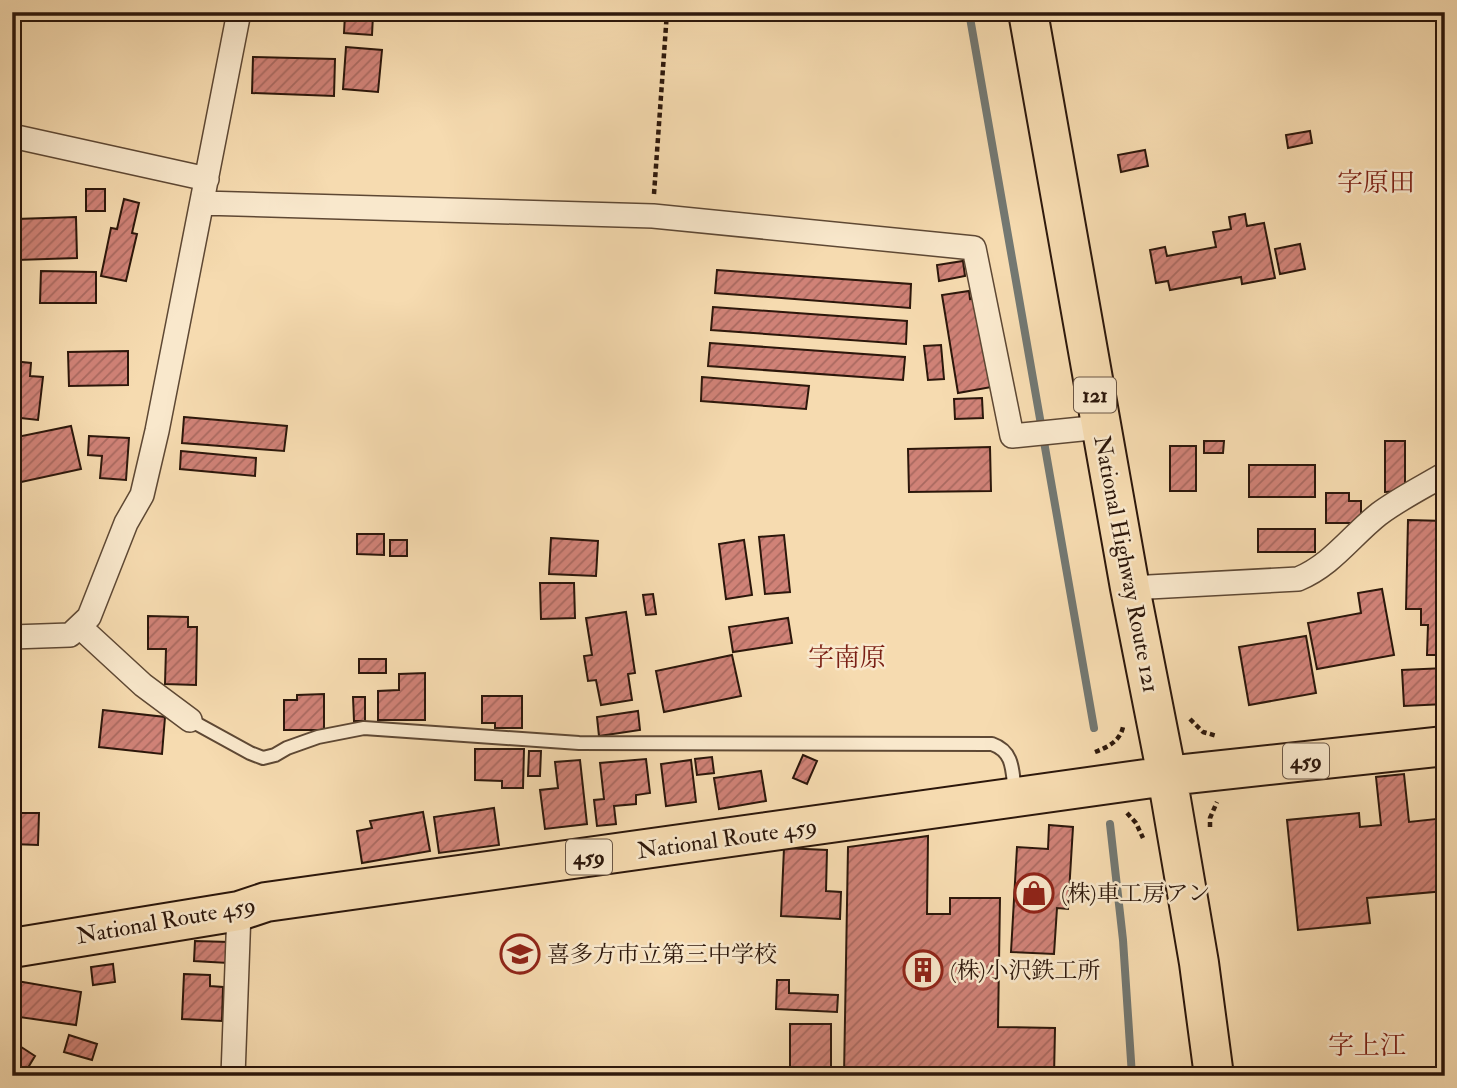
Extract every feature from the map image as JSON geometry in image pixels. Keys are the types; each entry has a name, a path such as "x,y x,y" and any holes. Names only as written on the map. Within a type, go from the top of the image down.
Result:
{"highway":[{"name":"National Highway Route 121","path":"1028,12 1130,588 1167,776 1199,963 1214,1076"},
{"name":"National Route 459","path":"12,948 239,911 266,902 1167,776 1445,746"}],"street":[{"path":"12,637 70,635 80,627 89,617 126,523 142,495 239,12"},
{"path":"12,136 207,178"},
{"path":"202,203 653,216 974,248 1012,436 1101,427"},
{"path":"1130,588 1298,579 1316,572 1380,514 1445,474"},
{"path":"80,627 143,685 190,720"},
{"path":"233,1076 239,911"}],"lane":[{"path":"190,720 263,758 318,737 364,728 579,743 992,744 1003,747 1010,759 1016,797"}],"path":[{"path":"653,216 667,12"},
{"path":"1186,711 1203,732 1214,736 1227,735"},
{"path":"1087,753 1112,744 1121,736 1124,717"},
{"path":"1118,807 1136,823 1144,842"}],"building":[{"path":"256,12 283,12 282,18 256,17"},
{"path":"345,14 373,15 372,35 344,33"},
{"path":"346,47 382,50 378,92 343,89"},
{"path":"253,57 335,59 334,96 252,93"},
{"path":"1310,131 1312,143 1288,148 1286,135"},
{"path":"1145,150 1148,166 1121,172 1118,155"},
{"path":"86,189 105,189 105,211 86,211"},
{"path":"124,199 139,203 132,233 137,234 126,281 101,276 111,228 117,229"},
{"path":"1245,214 1247,226 1264,223 1275,278 1242,284 1241,277 1170,290 1168,281 1156,283 1150,250 1165,247 1167,256 1216,247 1213,232 1231,229 1229,217"},
{"path":"76,217 77,258 17,260 16,219"},
{"path":"1300,244 1305,269 1280,274 1275,249"},
{"path":"963,261 965,276 939,281 937,265"},
{"path":"717,270 911,284 910,308 715,293"},
{"path":"41,271 96,272 96,303 40,303"},
{"path":"969,291 970,299 983,297 997,386 958,393 942,295"},
{"path":"713,307 907,321 906,344 711,330"},
{"path":"710,343 905,357 903,380 708,366"},
{"path":"941,345 944,379 928,380 924,346"},
{"path":"128,351 128,385 69,386 68,352"},
{"path":"12,361 31,363 30,376 43,377 38,420 12,417"},
{"path":"702,377 809,386 806,409 701,401"},
{"path":"982,398 983,418 955,419 954,399"},
{"path":"184,417 287,426 284,451 182,443"},
{"path":"71,426 81,469 12,484 12,438"},
{"path":"89,436 129,438 126,480 100,478 102,456 88,455"},
{"path":"1204,441 1224,441 1223,453 1204,453"},
{"path":"1385,441 1405,441 1405,491 1385,492"},
{"path":"1170,446 1196,446 1196,491 1170,491"},
{"path":"990,447 991,491 909,492 908,449"},
{"path":"181,451 256,458 255,476 180,469"},
{"path":"1249,465 1315,465 1315,497 1249,497"},
{"path":"1326,493 1349,493 1349,501 1361,501 1361,523 1326,523"},
{"path":"1408,520 1445,521 1445,655 1427,655 1428,625 1421,625 1421,609 1406,609"},
{"path":"1258,529 1315,529 1315,552 1258,552"},
{"path":"357,534 384,534 384,555 357,554"},
{"path":"784,535 790,592 765,594 759,537"},
{"path":"551,538 598,541 596,576 549,574"},
{"path":"390,540 407,540 407,556 390,556"},
{"path":"744,540 752,595 726,599 719,544"},
{"path":"540,583 574,583 575,618 541,619"},
{"path":"1382,589 1394,655 1317,669 1308,623 1361,613 1358,593"},
{"path":"653,594 656,614 646,615 643,595"},
{"path":"626,612 635,673 628,674 632,700 601,705 596,680 588,681 584,656 592,655 586,618"},
{"path":"148,616 188,617 188,627 197,627 196,685 165,684 166,649 148,649"},
{"path":"788,618 792,643 733,652 729,627"},
{"path":"1306,636 1316,693 1249,705 1239,647"},
{"path":"732,655 741,696 664,712 656,671"},
{"path":"359,659 386,659 386,673 359,673"},
{"path":"1445,668 1445,704 1404,706 1402,670"},
{"path":"425,673 425,720 378,720 378,691 399,690 399,674"},
{"path":"324,694 324,730 284,730 284,700 297,700 297,695"},
{"path":"482,696 522,696 522,728 495,728 495,723 482,723"},
{"path":"353,697 365,697 365,721 354,721"},
{"path":"103,710 165,717 162,754 99,747"},
{"path":"638,711 640,730 599,736 597,717"},
{"path":"475,749 524,749 523,788 502,788 502,781 475,780"},
{"path":"529,751 541,751 540,776 528,776"},
{"path":"803,755 817,761 807,784 793,778"},
{"path":"712,757 714,773 697,775 695,759"},
{"path":"646,759 650,793 636,795 636,804 614,806 616,824 597,826 594,800 604,799 600,763"},
{"path":"580,760 587,824 545,829 540,790 558,788 555,762"},
{"path":"691,760 696,802 666,806 661,764"},
{"path":"761,771 766,801 719,809 714,778"},
{"path":"1404,774 1409,822 1445,818 1445,891 1367,898 1370,923 1298,930 1287,820 1359,813 1360,827 1381,825 1376,777"},
{"path":"494,808 499,845 439,853 434,817"},
{"path":"423,812 430,851 362,863 357,831 372,828 370,821"},
{"path":"12,813 39,813 38,845 12,844"},
{"path":"1049,825 1073,827 1068,909 1057,908 1054,954 1011,952 1017,847 1048,849"},
{"name":"(株)小沢鉄工所","path":"928,836 927,914 950,914 950,898 1000,898 998,1027 1055,1028 1054,1076 844,1076 848,847"},
{"path":"784,848 827,850 826,891 841,892 840,919 781,916"},
{"path":"195,941 229,942 228,963 194,961"},
{"path":"113,964 115,982 93,985 91,967"},
{"path":"184,974 210,975 210,986 223,987 222,1021 182,1019"},
{"path":"777,980 789,980 789,993 838,995 837,1012 776,1009"},
{"path":"17,981 81,992 76,1025 12,1016"},
{"path":"790,1024 831,1024 831,1073 790,1074"},
{"path":"69,1035 97,1044 92,1060 64,1052"},
{"path":"12,1041 35,1056 23,1076 12,1071"}],"waterway":[{"path":"969,12 1094,728"},
{"path":"1110,824 1123,940 1132,1076"}],"place":[{"name":"(株)車工房アン","path":"1034,893"},
{"name":"喜多方市立第三中学校","path":"520,954"},
{"name":"(株)小沢鉄工所","path":"923,970"}],"district":[{"name":"字原田","path":"1376,182"},
{"name":"字南原","path":"847,657"},
{"name":"字上江","path":"1367,1045"}]}
